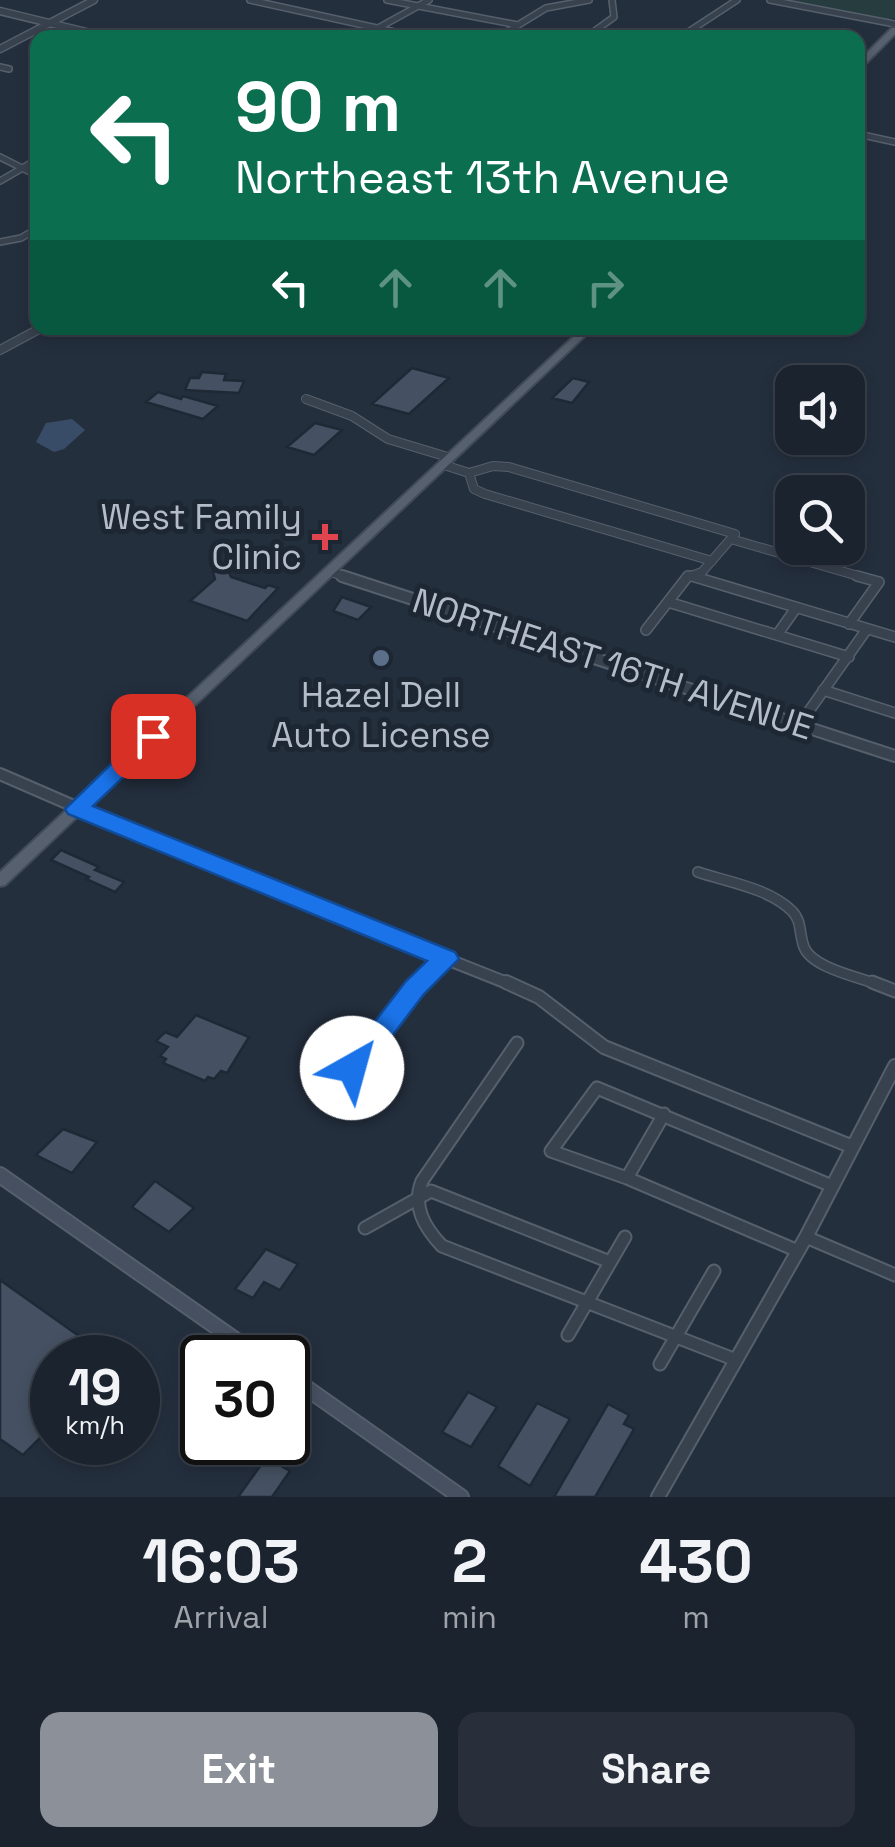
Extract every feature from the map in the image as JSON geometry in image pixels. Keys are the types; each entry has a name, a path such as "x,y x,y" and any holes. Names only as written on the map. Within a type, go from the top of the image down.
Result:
{"main road":[{"path":"865,59 895,27"},
{"path":"0,881 581,335"},
{"path":"1,1174 229,1335"},
{"path":"310,1391 461,1497"}],"street":[{"path":"35,30 94,0"},
{"path":"250,0 388,30"},
{"path":"387,0 518,25"},
{"path":"377,30 429,0"},
{"path":"547,0 555,5"},
{"path":"510,30 555,5 590,0"},
{"path":"596,30 614,17 612,0"},
{"path":"691,30 737,0"},
{"path":"770,0 895,27"},
{"path":"0,11 81,30"},
{"path":"0,48 30,33"},
{"path":"0,67 9,69"},
{"path":"865,136 895,142"},
{"path":"0,157 30,173"},
{"path":"0,181 30,163"},
{"path":"0,242 30,232"},
{"path":"0,350 30,334"},
{"path":"306,399 346,413 388,438 469,473 493,466 509,467 735,534 702,572 688,575 646,630"},
{"path":"469,473 474,489 485,494 712,561"},
{"path":"731,539 879,582 849,624"},
{"name":"NORTHEAST 16TH AVENUE","path":"331,572 895,756"},
{"path":"688,575 895,638"},
{"path":"668,602 849,657"},
{"path":"777,636 796,608"},
{"path":"800,725 867,629"},
{"path":"823,690 895,713"},
{"path":"0,774 76,809 542,997 583,1037 604,1048 852,1147"},
{"path":"698,872 788,906 798,920 802,947 811,958 895,991"},
{"path":"352,1068 415,987 446,959"},
{"path":"516,1044 422,1180 419,1200 428,1232 442,1246 736,1360"},
{"path":"658,1497 798,1251 895,1066"},
{"path":"798,1251 627,1178 552,1151 597,1088 832,1186"},
{"path":"627,1178 664,1114"},
{"path":"365,1228 431,1191 610,1262"},
{"path":"568,1335 625,1236"},
{"path":"806,1236 895,1274"},
{"path":"660,1364 714,1271"}],"green space":[{"path":"781,0 895,0 895,18 883,20"}],"water":[{"path":"72,419 85,430 64,449 54,452 36,442 46,423"}],"building":[{"path":"412,368 449,378 409,414 372,404"},
{"path":"202,372 226,374 224,380 244,381 239,393 185,390 190,378 199,378"},
{"path":"573,378 589,382 572,403 552,398"},
{"path":"158,392 218,406 203,419 146,402"},
{"path":"315,423 342,430 314,455 287,447"},
{"path":"228,570 231,577 278,588 247,621 190,601 215,579 213,572"},
{"path":"342,597 371,607 358,620 333,611"},
{"path":"61,850 124,882 115,892 86,879 89,877 51,860"},
{"path":"196,1015 249,1037 227,1073 221,1071 214,1079 208,1077 205,1081 163,1063 166,1059 160,1056 168,1047 156,1041 165,1032 177,1037"},
{"path":"63,1129 97,1142 72,1173 36,1155"},
{"path":"155,1181 194,1208 169,1232 132,1207"},
{"path":"266,1249 298,1264 280,1290 264,1282 253,1298 235,1289"},
{"path":"0,1280 78,1335 30,1335 30,1448 23,1455 0,1439"},
{"path":"468,1392 497,1407 471,1447 442,1432"},
{"path":"537,1403 570,1419 530,1486 498,1466"},
{"path":"608,1404 629,1415 624,1424 634,1429 595,1497 554,1497"},
{"path":"261,1465 279,1465 290,1471 272,1497 238,1497"}],"place":[{"name":"West Family Clinic","path":"325,537"},
{"name":"Hazel Dell Auto License","path":"381,658"}],"route":[{"path":"153,736 76,809 446,959 415,987 352,1068"}]}
